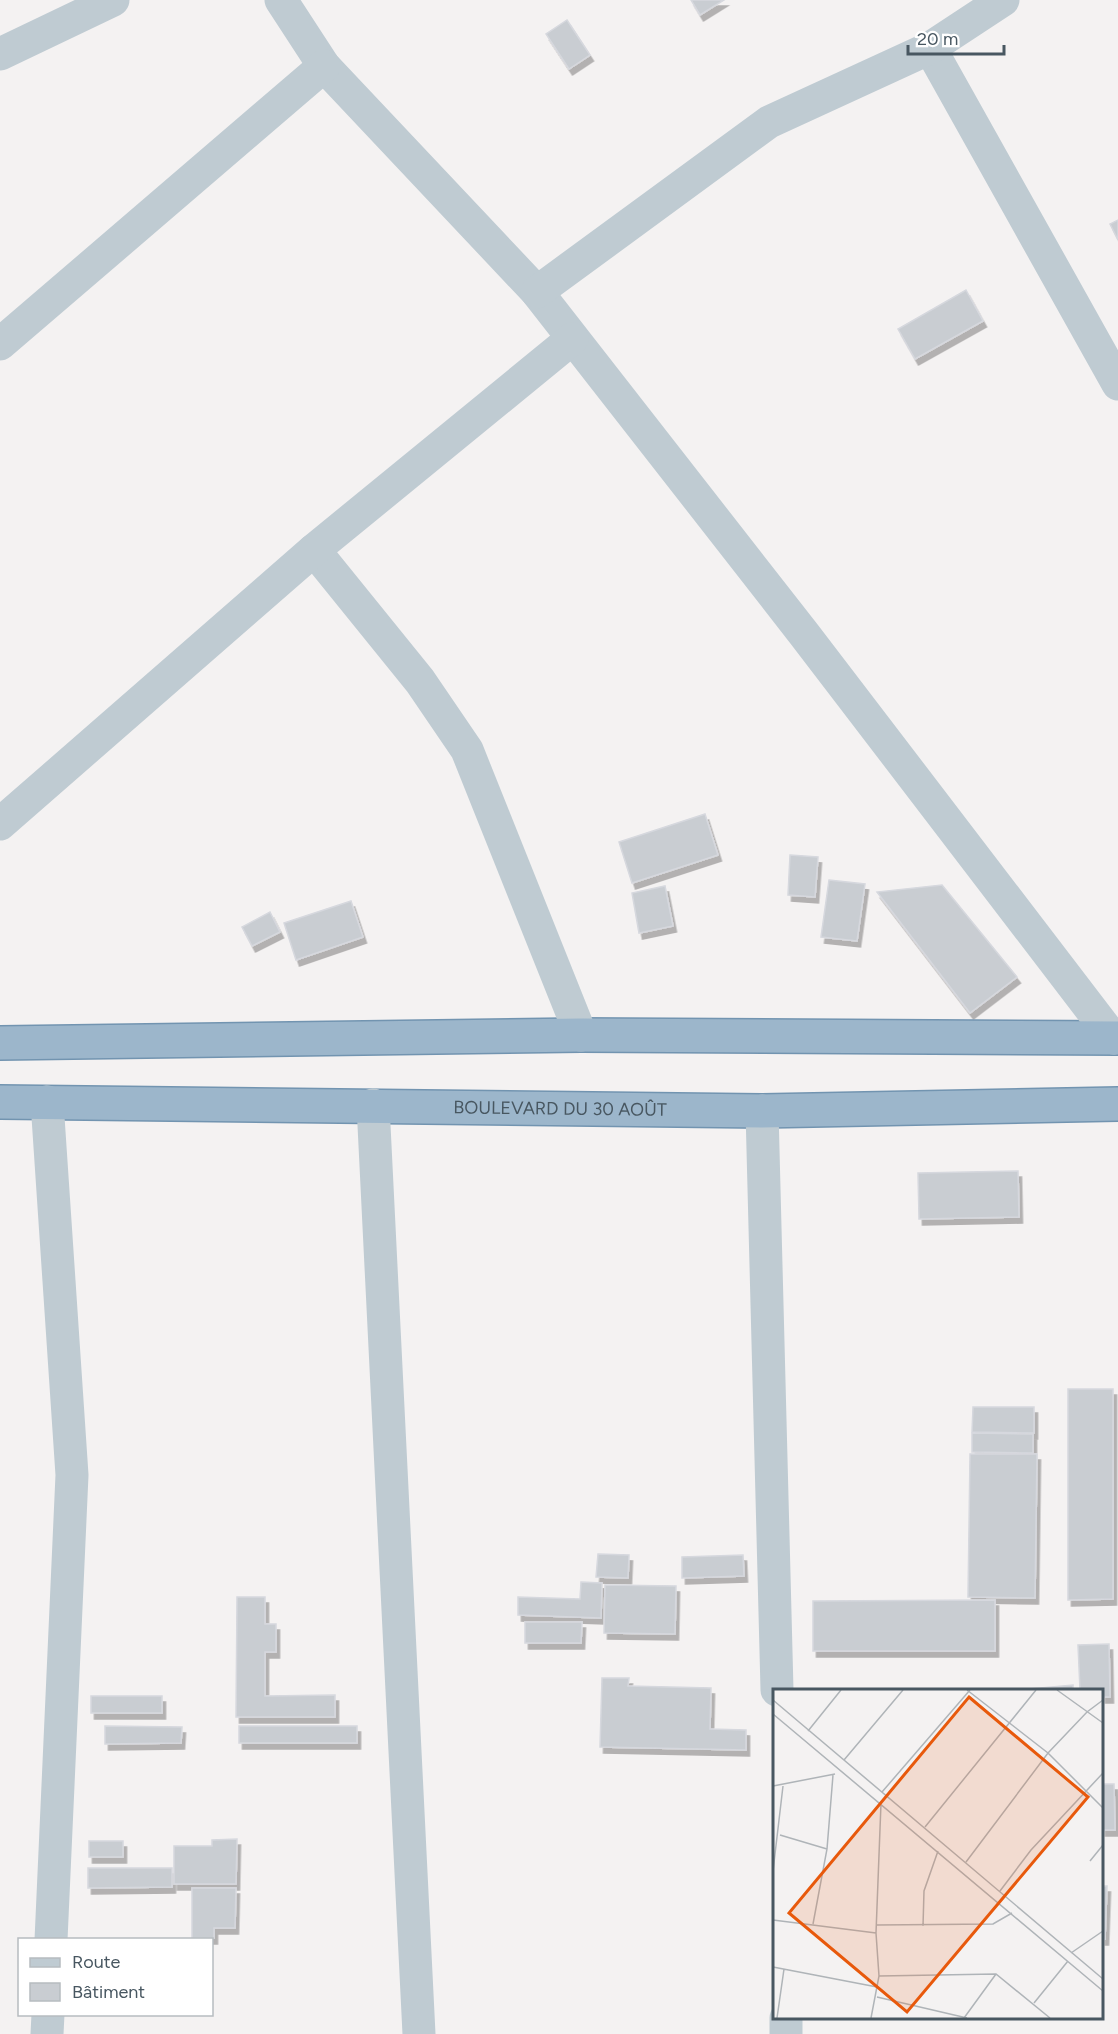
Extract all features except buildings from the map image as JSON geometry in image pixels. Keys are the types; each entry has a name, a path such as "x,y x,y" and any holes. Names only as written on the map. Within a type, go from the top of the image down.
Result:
{"highway":[{"path":"0,1043 580,1035 1116,1038"},
{"name":"BOULEVARD DU 30 AOÛT","path":"0,1102 762,1111 1118,1104"}],"street":[{"path":"0,54 113,0"},
{"path":"281,0 324,66 537,292 1116,1038"},
{"path":"537,292 769,122 930,48 1003,0"},
{"path":"930,48 1118,384"},
{"path":"0,344 324,66"},
{"path":"0,825 314,550 572,339"},
{"path":"314,550 420,681 467,750 580,1035"},
{"path":"46,1102 72,1474 51,1938"},
{"path":"373,1105 419,2034"},
{"path":"762,1111 777,1689"},
{"path":"47,2034 48,2016"}]}
